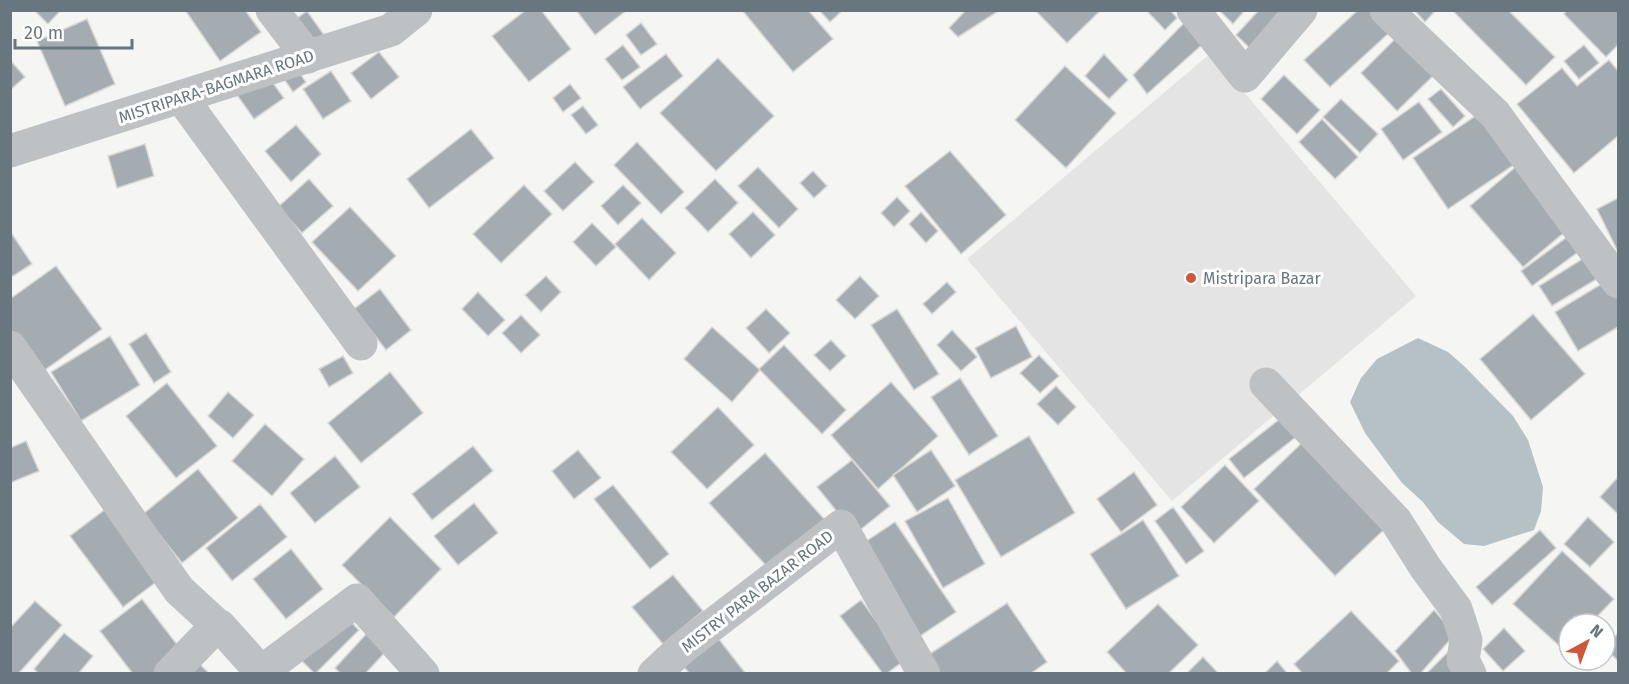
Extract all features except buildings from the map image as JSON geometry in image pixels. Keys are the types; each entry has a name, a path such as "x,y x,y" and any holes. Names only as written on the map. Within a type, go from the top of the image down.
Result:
{"street":[{"path":"272,10 308,57"},
{"name":"MISTRIPARA-BAGMARA ROAD","path":"10,151 391,30 416,10"},
{"path":"1193,10 1245,76 1301,10"},
{"path":"1386,10 1495,114 1618,282"},
{"path":"181,97 361,344"},
{"path":"10,347 178,590 220,626 261,672 357,600 423,674"},
{"path":"1266,384 1396,520 1425,567 1456,609 1466,640 1463,660 1470,674"},
{"name":"MISTRY PARA BAZAR ROAD","path":"654,674 681,649 841,526 924,674"},
{"path":"170,674 217,625"}],"shaded area":[{"name":"Mistripara Bazar","path":"1211,53 1416,296 1172,501 967,259"},
{"path":"1418,338 1448,352 1464,366 1513,416 1528,440 1543,487 1541,511 1534,530 1484,546 1464,544 1438,522 1423,502 1402,483 1365,433 1350,402 1361,378 1377,359"}],"place":[{"name":"Mistripara Bazar","path":"1191,278"}]}
